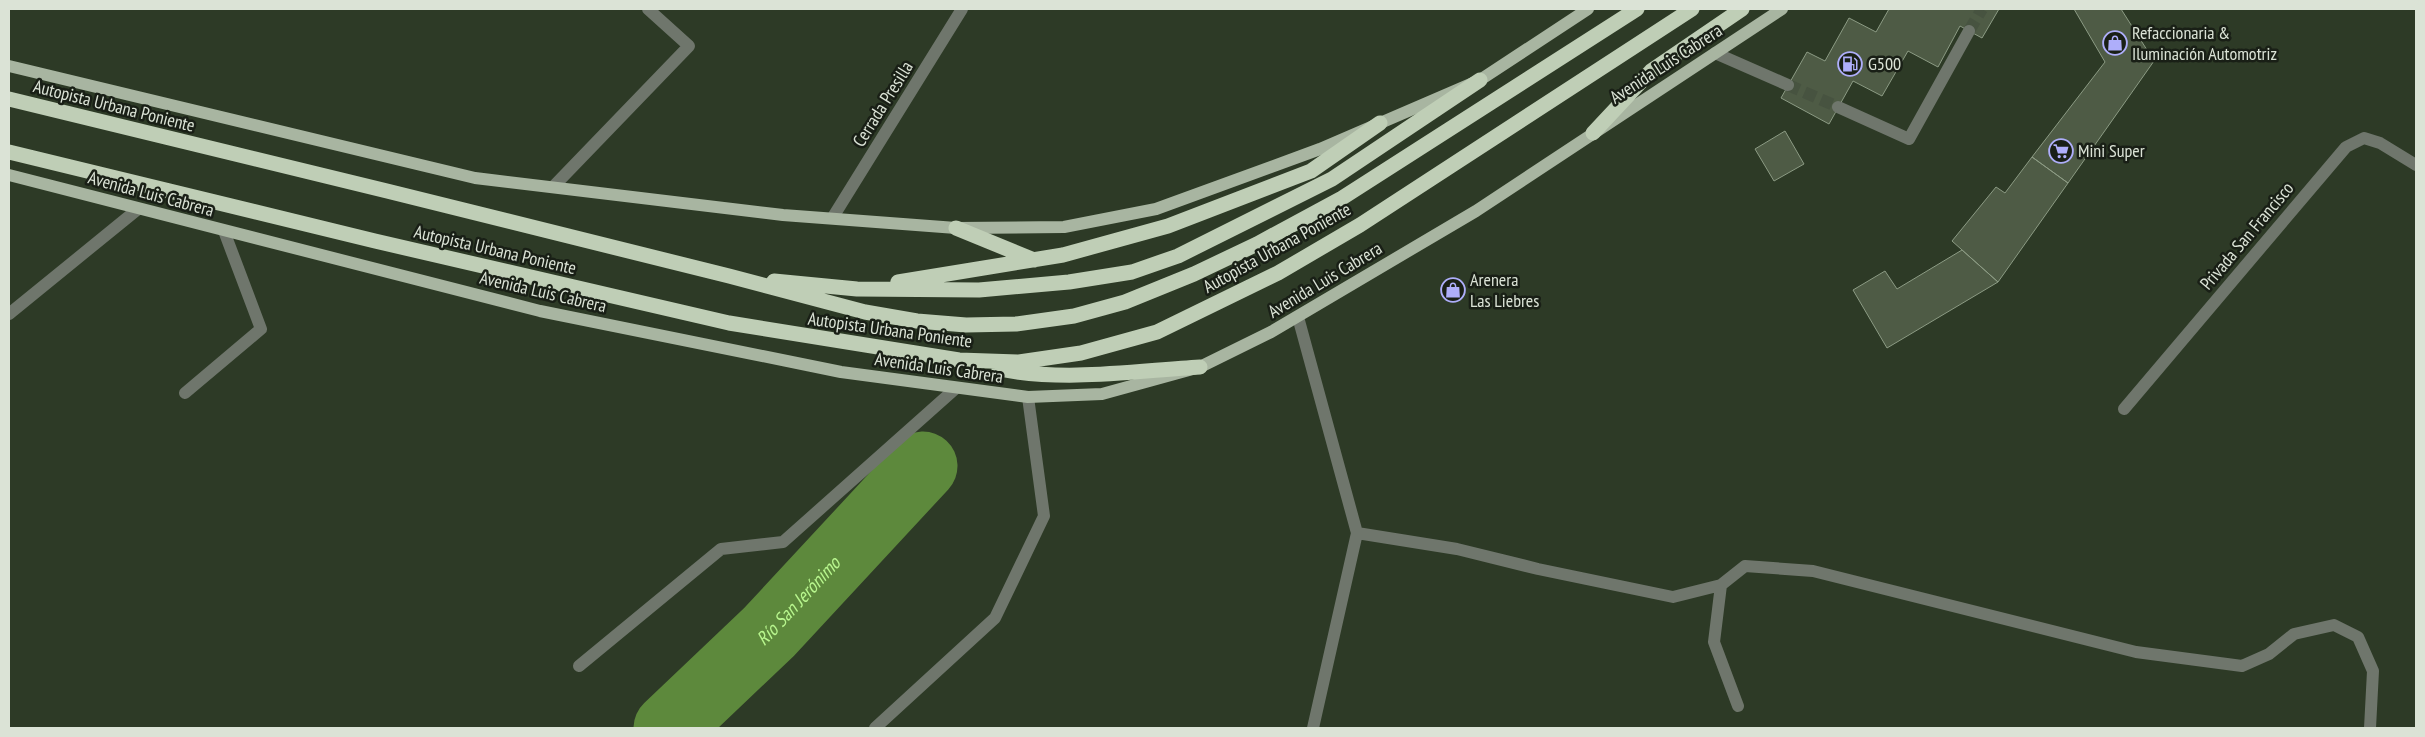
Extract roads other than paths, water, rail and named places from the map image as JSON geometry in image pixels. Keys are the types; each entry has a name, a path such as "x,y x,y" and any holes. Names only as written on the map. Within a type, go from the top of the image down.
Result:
{"highway":[{"name":"Autopista Urbana Poniente","path":"9,99 729,276 864,312 917,321 957,324 1016,324 1074,316 1126,302 1194,274 1258,244 1342,198 1637,9"},
{"name":"Autopista Urbana Poniente","path":"9,152 375,242 729,324 959,360 1019,362 1081,353 1157,332 1278,273 1360,225 1692,9"},
{"path":"1593,133 1651,71 1742,9"},
{"path":"729,276 857,288 980,290 1069,282 1132,272 1178,256 1332,179 1480,80"},
{"path":"857,288 1063,255 1168,226 1311,171 1380,123"},
{"path":"956,228 1034,260"},
{"path":"959,360 1030,375 1106,373 1200,367"}],"main road":[{"path":"9,66 475,178 783,215 956,228 1064,227 1156,209 1320,149 1480,80 1588,9"},
{"name":"Avenida Luis Cabrera","path":"9,175 540,311 841,372 1028,398 1102,394 1200,367 1298,317 1476,211 1782,9"}],"street":[{"path":"553,187 689,46 648,9"},
{"name":"Cerrada Presilla","path":"834,218 962,9"},
{"path":"1838,107 1909,139 1970,31"},
{"path":"1715,53 1788,85"},
{"name":"Privada San Francisco","path":"2124,408 2346,147 2364,138 2380,144 2416,165"},
{"path":"9,314 138,209"},
{"path":"185,393 261,329 224,231"},
{"path":"1298,317 1357,533 1313,728"},
{"path":"580,666 721,550 784,542 955,389"},
{"path":"876,728 995,618 1044,516 1028,398"},
{"path":"1357,533 1457,549 1538,569 1673,597 1721,585 1745,566 1813,571 2136,652 2242,666 2269,654 2294,634 2334,626 2358,637 2373,671 2370,728"},
{"path":"1721,585 1714,642 1738,706"}],"waterway":[{"name":"Río San Jerónimo","path":"668,728 769,632 923,466"}],"tunnel":[{"path":"1969,31 1982,9"},
{"path":"1788,85 1838,107"}],"place":[{"name":"Refaccionaria & Iluminación Automotriz","path":"2115,43"},
{"name":"G500","path":"1850,64"},
{"name":"Mini Super","path":"2061,151"},
{"name":"Arenera Las Liebres","path":"1453,290"}]}
